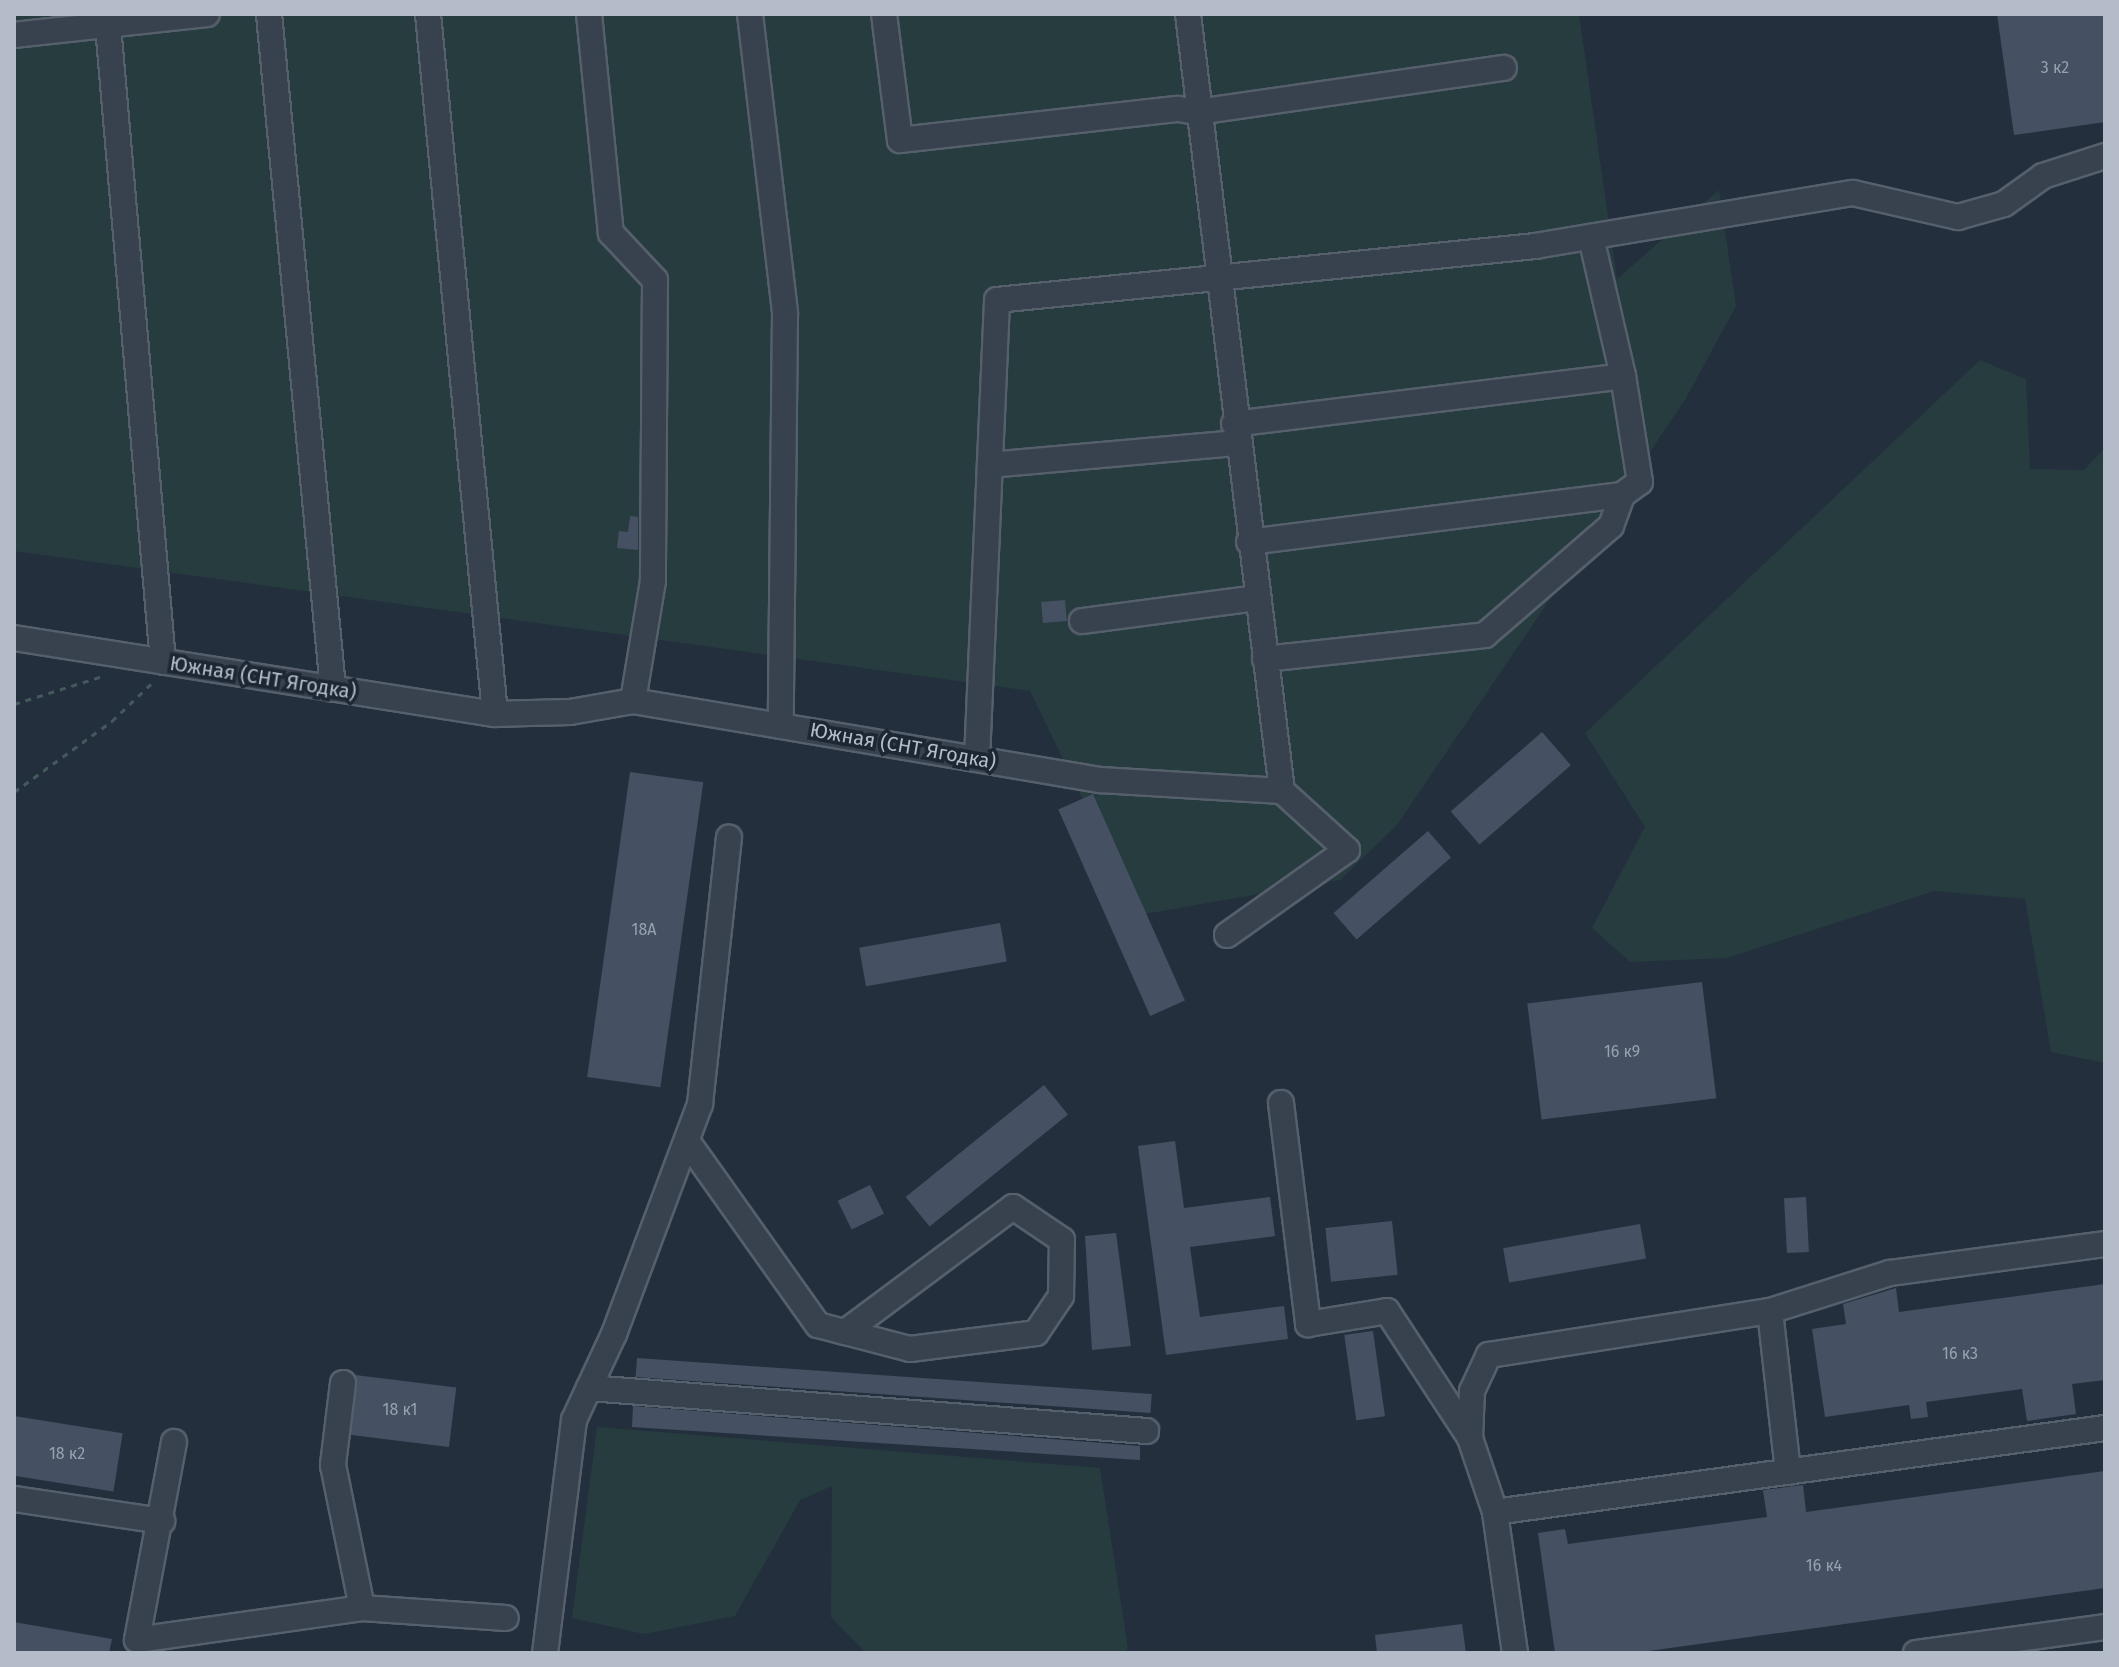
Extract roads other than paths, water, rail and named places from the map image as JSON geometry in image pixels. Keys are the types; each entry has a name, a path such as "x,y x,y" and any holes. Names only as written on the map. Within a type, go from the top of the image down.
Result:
{"street":[{"path":"14,35 108,18 207,14"},
{"path":"269,14 333,689"},
{"path":"428,14 495,714"},
{"path":"589,14 611,233 655,280 653,581 633,701"},
{"path":"750,14 785,313 781,726"},
{"path":"884,14 900,140 1178,109 1198,112 1504,68"},
{"path":"1188,14 1216,278 1282,791 1347,850 1227,935"},
{"path":"108,18 167,663"},
{"path":"977,759 997,300 1591,237 1853,193 1958,217 2004,204 2043,176 2105,156"},
{"path":"1249,542 1622,495 1640,482 1623,376 1591,237"},
{"path":"990,465 1236,434 1623,376"},
{"path":"1265,659 1485,635 1611,526 1622,495"},
{"path":"1082,621 1257,598"},
{"name":"Южная (СНТ Ягодка)","path":"14,638 495,714 570,712 633,701 1100,780 1282,791"},
{"path":"545,1653 574,1420 700,1104 729,838"},
{"path":"1281,1103 1308,1324 1387,1311 1470,1438 1495,1512 1515,1653"},
{"path":"687,1141 818,1325 910,1349 1036,1333 1061,1296 1062,1240 1013,1207 845,1332"},
{"path":"1470,1438 1472,1391 1489,1355 1770,1311 1890,1273 2105,1244"},
{"path":"1770,1311 1788,1472"},
{"path":"343,1383 333,1465 362,1608"},
{"path":"589,1388 1146,1431"},
{"path":"1495,1512 2105,1428"},
{"path":"174,1442 162,1521 137,1640 362,1608 506,1618"},
{"path":"14,1499 162,1521"},
{"path":"1916,1653 2105,1627"}]}
